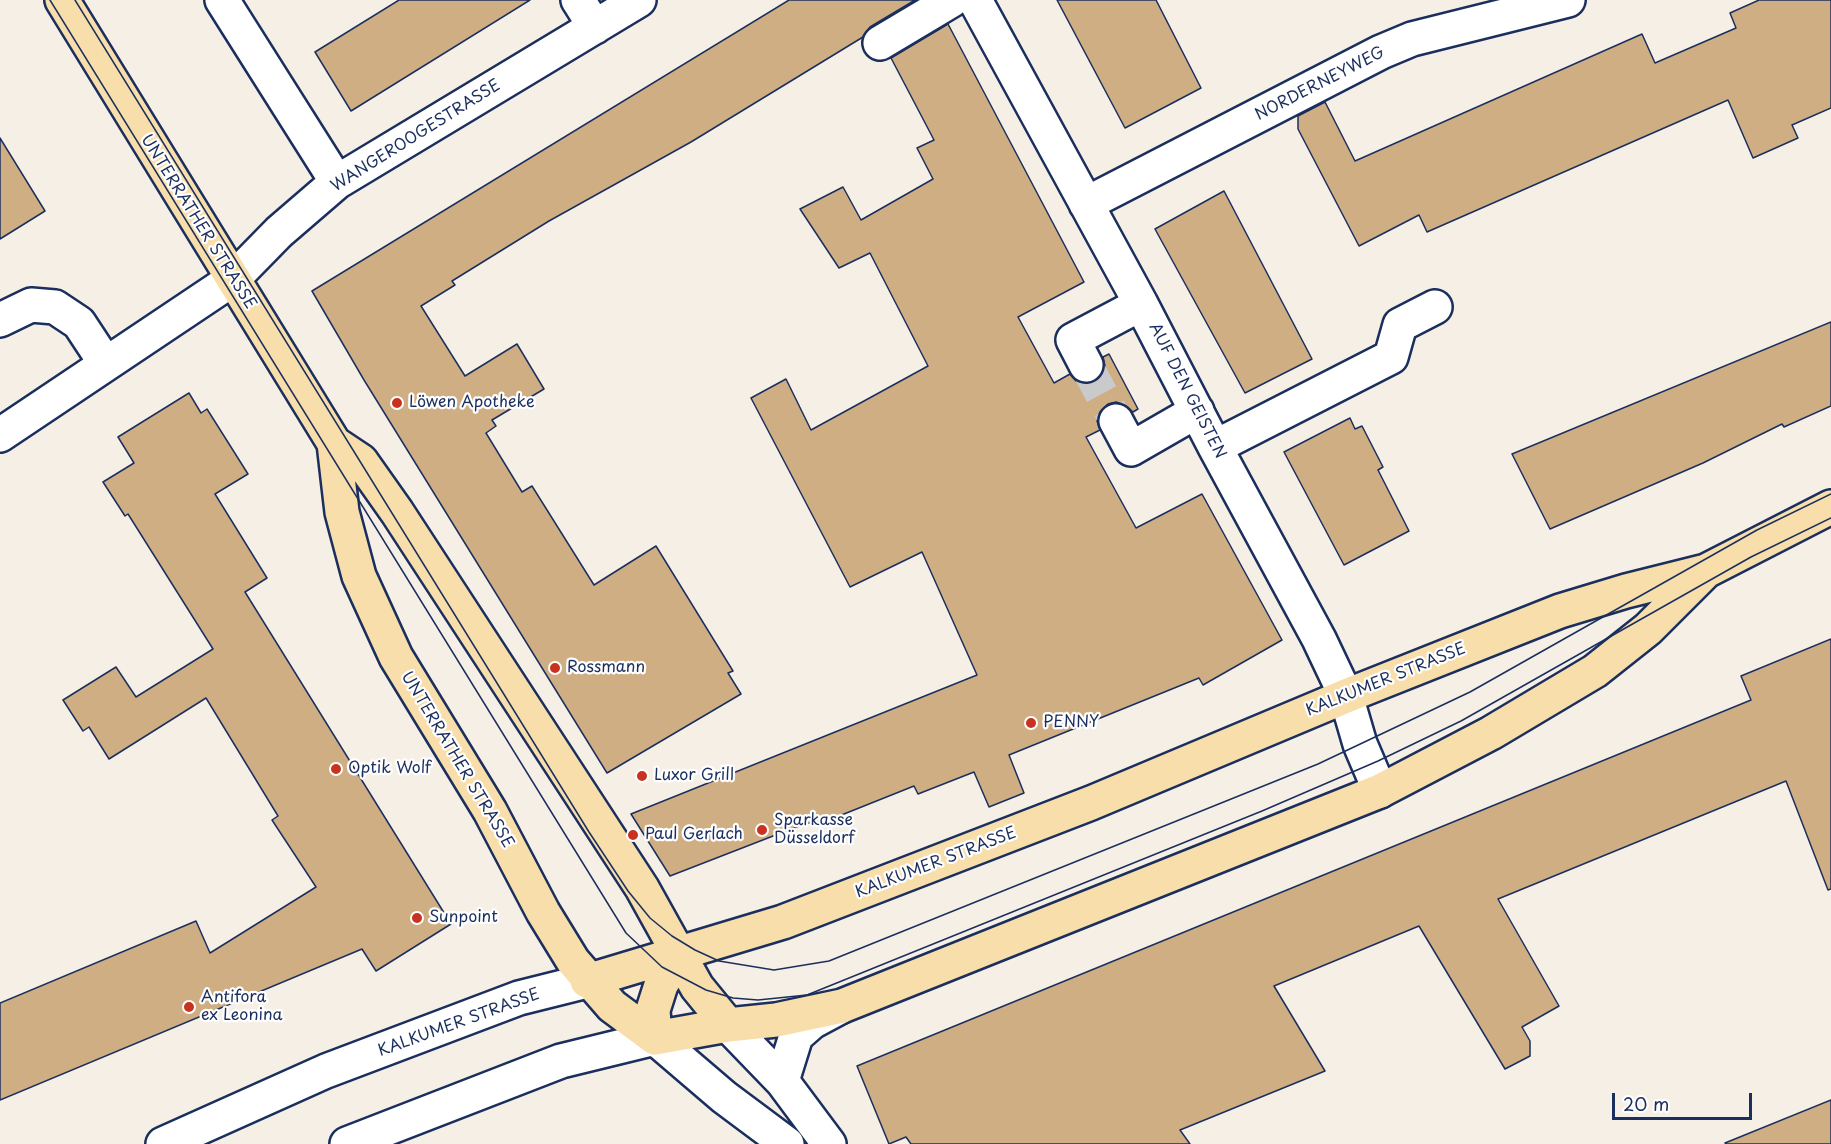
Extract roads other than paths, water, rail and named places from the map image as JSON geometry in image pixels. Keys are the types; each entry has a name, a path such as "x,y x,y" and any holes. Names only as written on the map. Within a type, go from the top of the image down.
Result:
{"main road":[{"name":"UNTERRATHER STRASSE","path":"62,0 334,443 342,512 359,576 396,657 490,811 543,912 587,981 612,1006 655,1038"},
{"name":"UNTERRATHER STRASSE","path":"334,443 361,460 397,512 642,888 678,956 702,994 728,1025"},
{"name":"KALKUMER STRASSE","path":"587,981 678,956 826,906 1091,803 1346,696 1560,611 1706,571 1831,507"},
{"name":"KALKUMER STRASSE","path":"655,1038 728,1025 776,1020 842,1006 1380,791 1491,733 1595,671 1648,629 1706,571"},
{"path":"655,1038 653,1010 661,985 678,956"}],"street":[{"path":"222,0 338,182"},
{"path":"578,0 595,27"},
{"name":"WANGEROOGESTRASSE","path":"0,435 233,279 279,232 338,182 639,0"},
{"path":"880,43 952,0"},
{"name":"AUF DEN GEISTEN","path":"975,0 1141,304 1318,639 1346,696 1360,744 1380,791"},
{"name":"NORDERNEYWEG","path":"1086,204 1381,52 1412,39 1568,0"},
{"path":"0,320 31,304 55,307 79,323 106,364"},
{"path":"1086,365 1073,340 1141,304"},
{"path":"1215,447 1391,357 1400,325 1435,307"},
{"path":"1116,421 1131,449 1197,411"},
{"name":"KALKUMER STRASSE","path":"163,1144 326,1071 519,998 587,981"},
{"path":"782,1081 796,1036 812,1022 842,1006"},
{"path":"728,1025 782,1081 829,1144"},
{"path":"655,1038 724,1097 787,1144"},
{"name":"KALKUMER STRASSE","path":"347,1144 561,1061 655,1038"}],"tunnel":[{"path":"1086,365 1116,421"}],"tram line":[{"path":"50,0 626,933 662,967 706,990 733,998 758,1000 807,995 1262,811 1378,761 1461,721 1751,557 1831,518"},
{"path":"75,0 589,832 628,891 650,918 672,936 719,961 774,970 829,961 1318,764 1470,692 1757,530 1831,494"}],"place":[{"name":"Löwen Apotheke","path":"397,403"},
{"name":"Rossmann","path":"555,668"},
{"name":"PENNY","path":"1031,723"},
{"name":"Optik Wolf","path":"336,769"},
{"name":"Luxor Grill","path":"642,776"},
{"name":"Sparkasse Düsseldorf","path":"762,830"},
{"name":"Paul Gerlach","path":"633,835"},
{"name":"Sunpoint","path":"417,918"},
{"name":"Antifora ex Leonina","path":"189,1007"}]}
